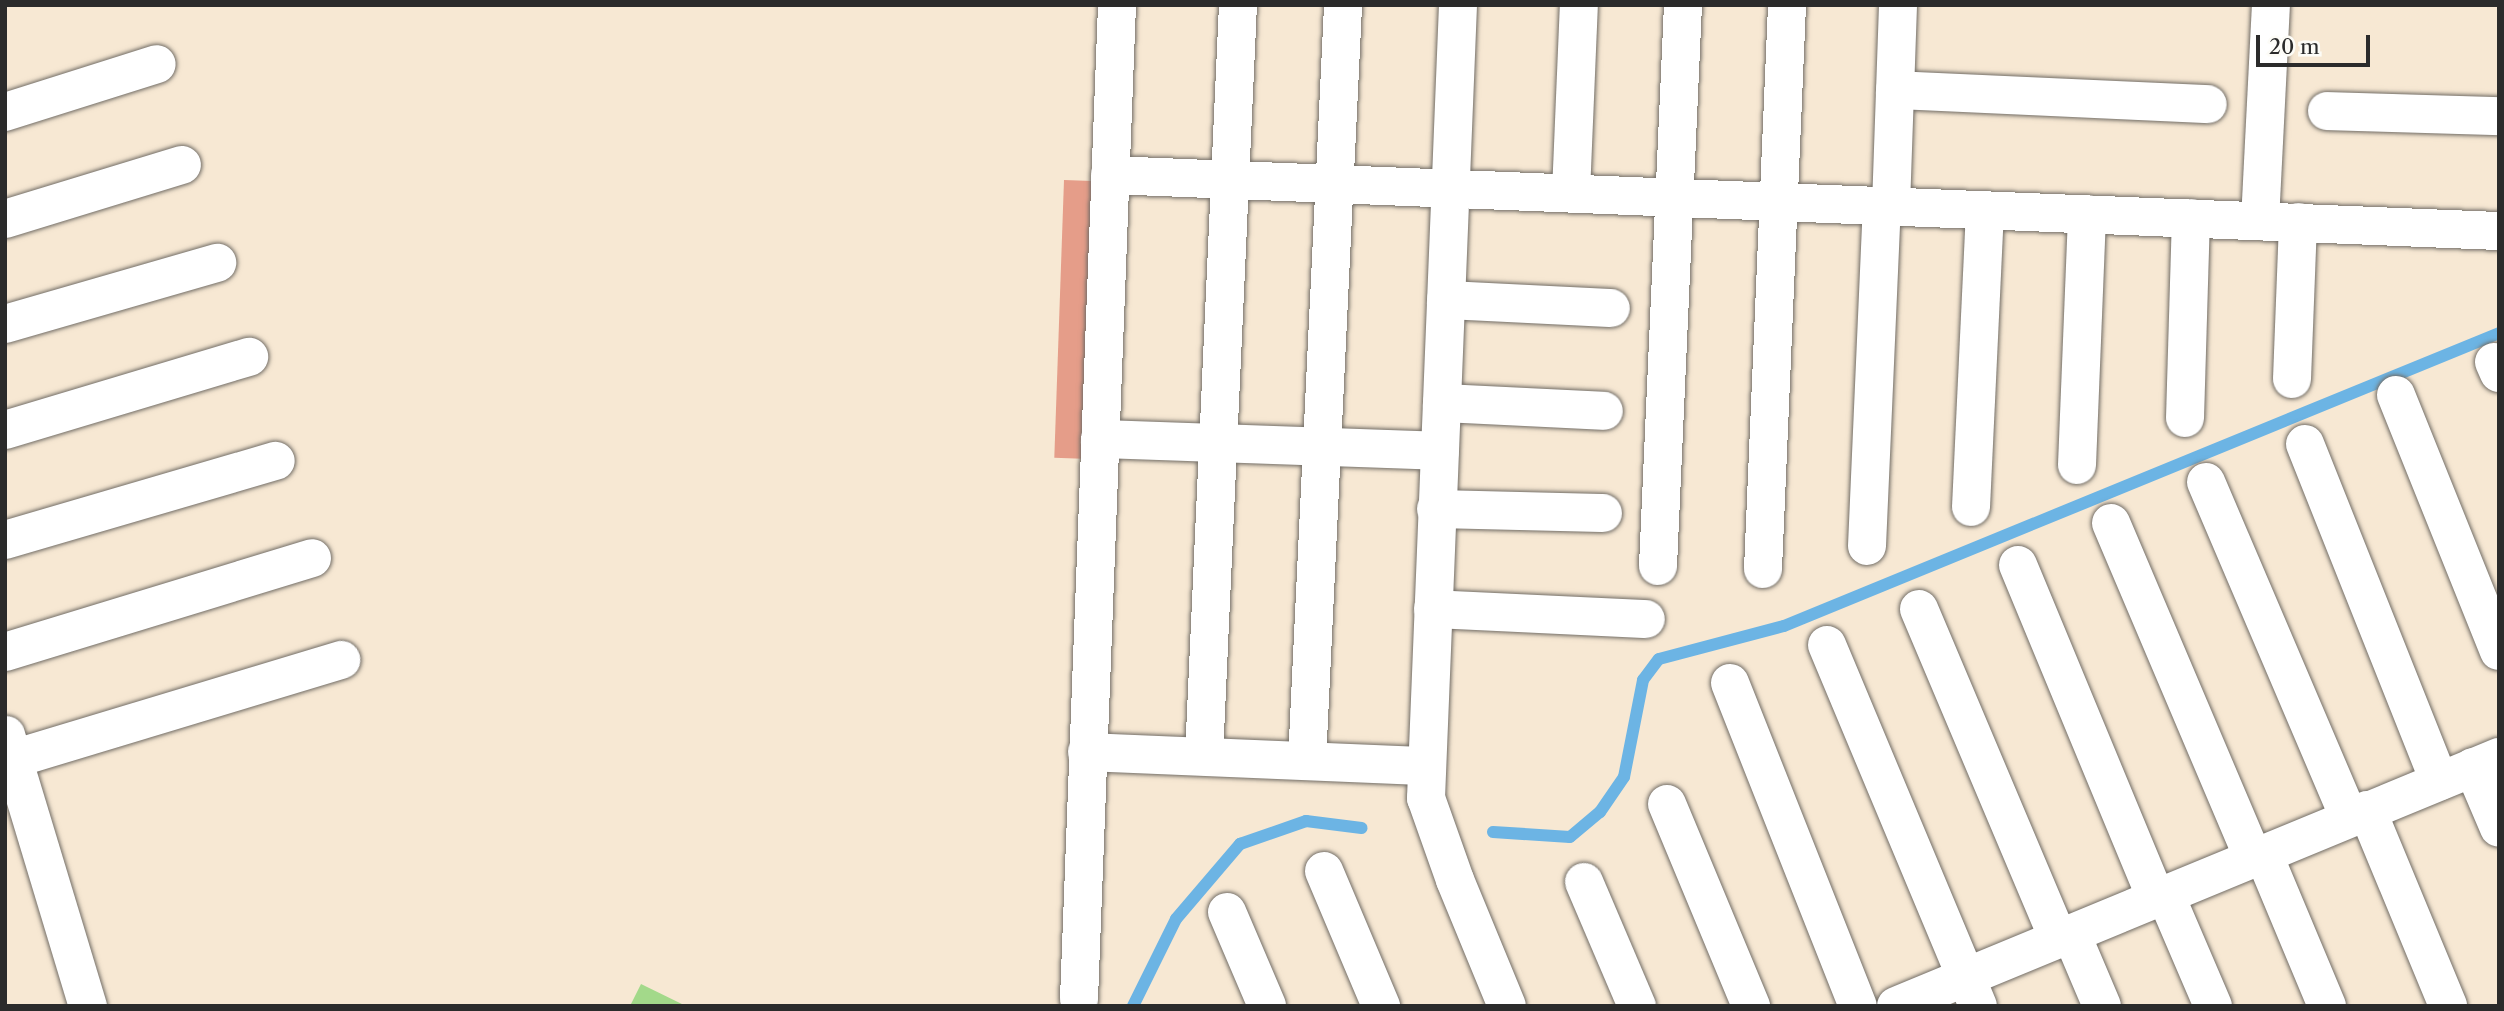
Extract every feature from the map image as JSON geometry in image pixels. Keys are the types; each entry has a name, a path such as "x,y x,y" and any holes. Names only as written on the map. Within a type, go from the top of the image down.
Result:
{"street":[{"path":"1079,999 1117,5"},
{"path":"1204,756 1238,5"},
{"path":"1307,761 1343,5"},
{"path":"1458,5 1426,798 1455,880 1507,1006"},
{"path":"1571,193 1579,5"},
{"path":"1658,566 1683,5"},
{"path":"1763,569 1787,5"},
{"path":"1867,546 1898,5"},
{"path":"2260,221 2271,5"},
{"path":"5,111 157,64"},
{"path":"1895,90 2208,104"},
{"path":"2327,111 2499,116"},
{"path":"5,219 182,165"},
{"path":"1110,175 2499,231"},
{"path":"1971,507 1985,209"},
{"path":"2077,465 2087,214"},
{"path":"2185,418 2191,218"},
{"path":"2292,379 2298,222"},
{"path":"5,324 217,263"},
{"path":"1446,300 1611,308"},
{"path":"5,430 249,357"},
{"path":"2396,395 2499,651"},
{"path":"1442,403 1604,411"},
{"path":"1100,439 1440,451"},
{"path":"2305,444 2499,828"},
{"path":"5,540 276,461"},
{"path":"2206,482 2448,1006"},
{"path":"1436,509 1603,513"},
{"path":"2111,523 2327,1006"},
{"path":"5,652 312,558"},
{"path":"2018,565 2161,896 2213,1006"},
{"path":"1433,609 1646,619"},
{"path":"1919,609 2065,935 2102,1006"},
{"path":"1827,645 1972,991"},
{"path":"89,1006 9,746 341,660"},
{"path":"1730,683 1858,1006"},
{"path":"1087,752 1427,766"},
{"path":"1896,1006 1972,991 2065,935 2470,768"},
{"path":"1667,804 1751,1006"},
{"path":"1324,871 1381,1006"},
{"path":"1584,882 1637,1006"},
{"path":"1227,912 1267,1006"}],"green space":[{"path":"641,984 686,1006 630,1006"}],"building":[{"path":"1064,180 1092,181 1082,459 1054,458"}],"waterway":[{"path":"1493,832 1570,837 1600,812 1624,777 1643,680 1659,659 1784,626 2499,333"},
{"path":"1133,1006 1176,919 1240,844 1306,821 1362,828"}]}
